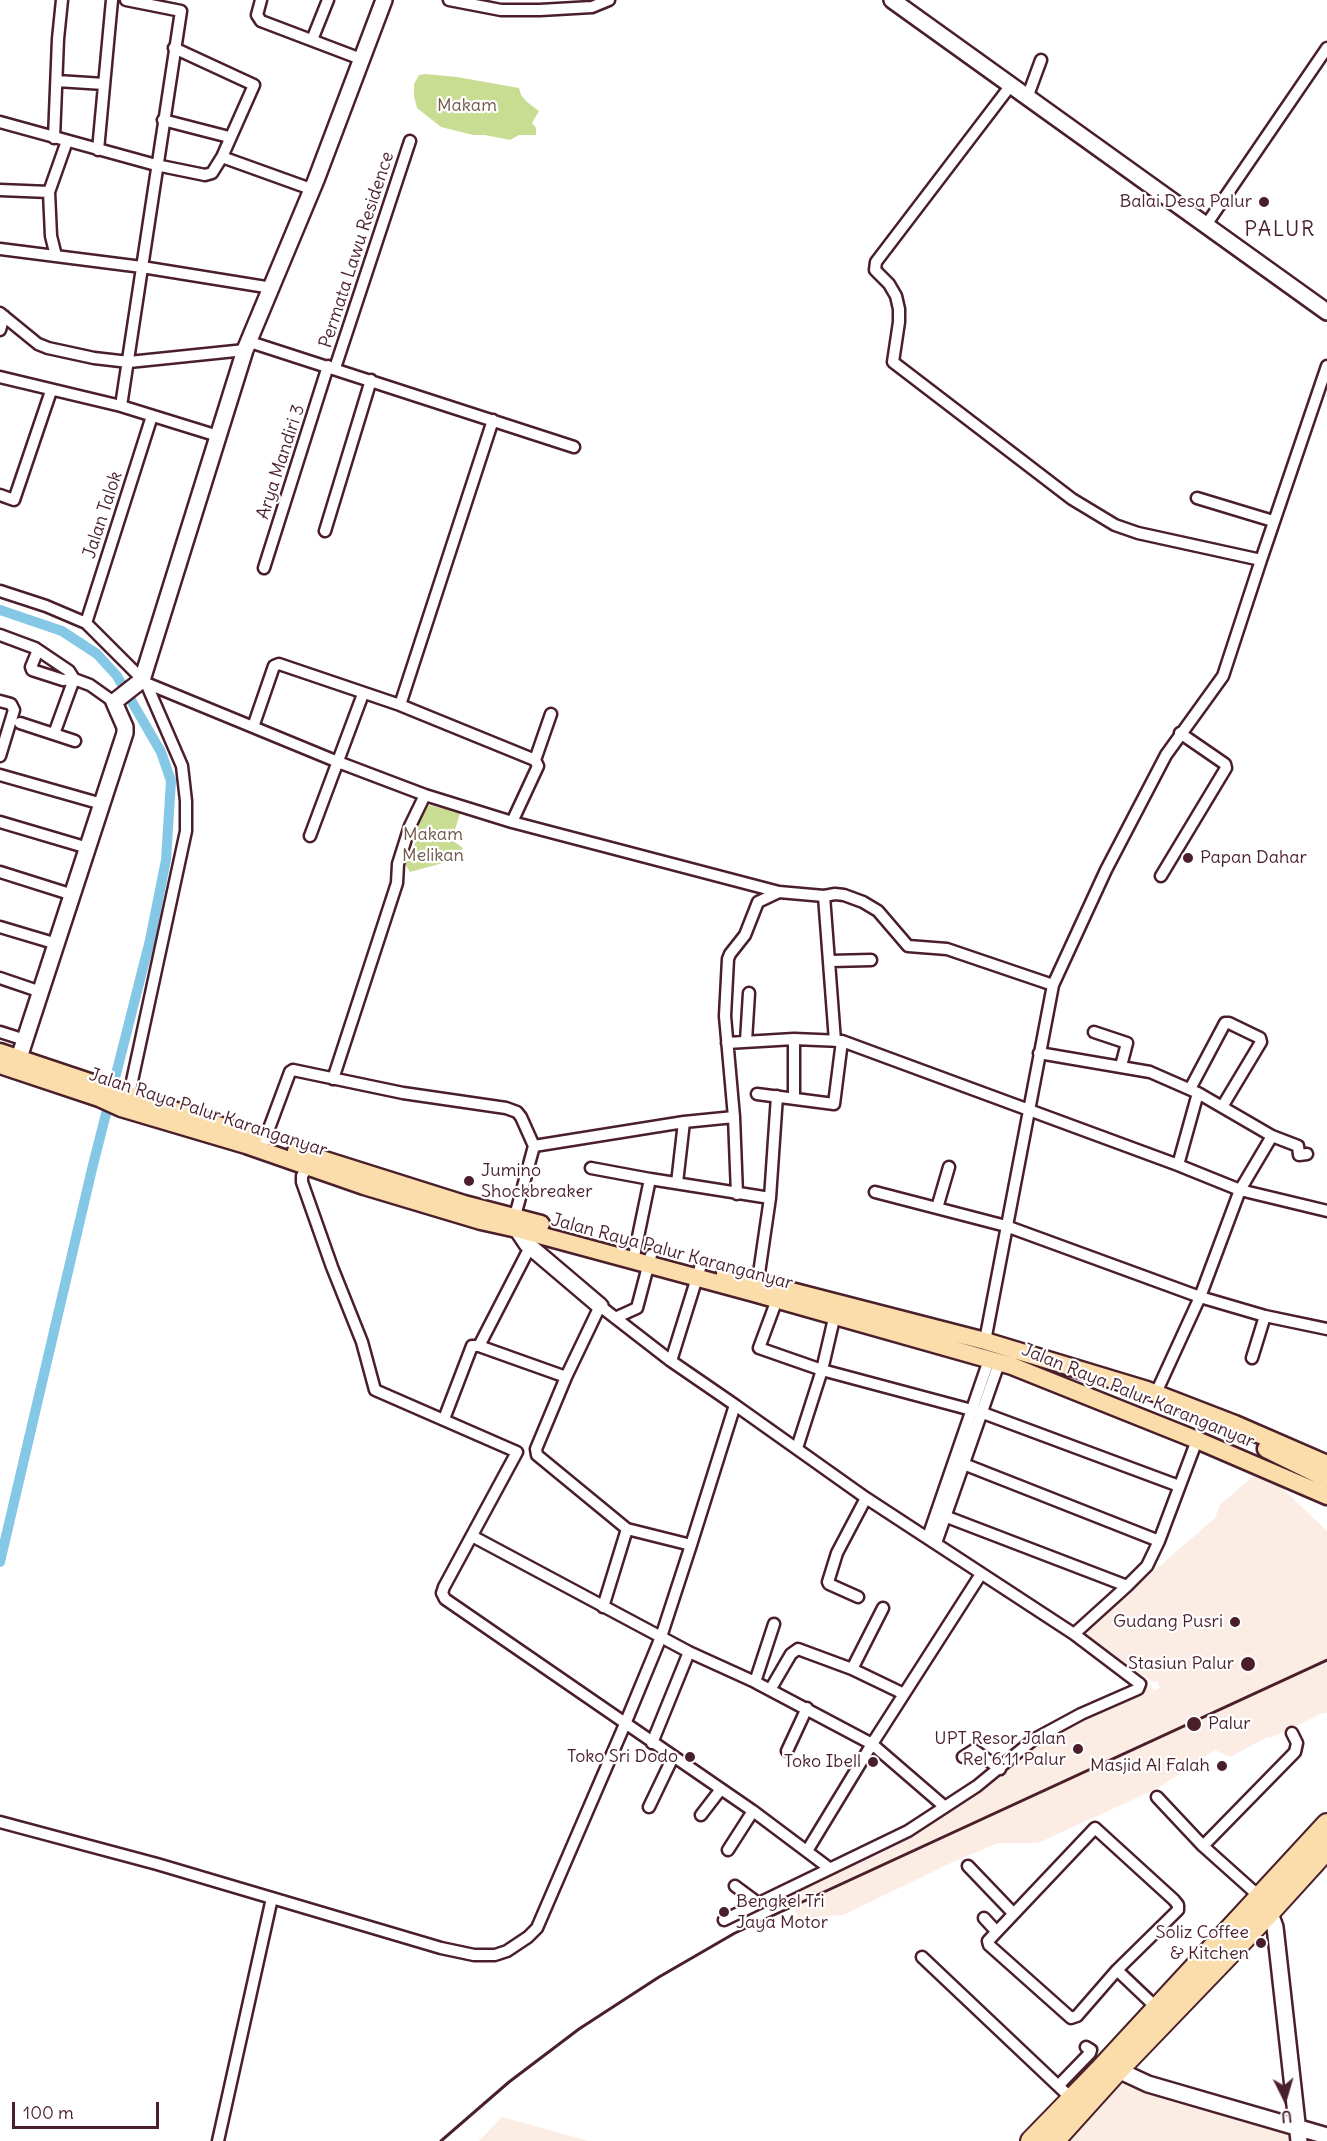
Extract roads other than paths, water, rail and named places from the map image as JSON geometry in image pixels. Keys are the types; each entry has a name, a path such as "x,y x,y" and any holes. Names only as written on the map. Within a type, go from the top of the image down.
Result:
{"highway":[{"path":"1054,2141 1118,2070 1267,1915 1320,1854 1327,1824"},
{"path":"1030,2141 1065,2092 1157,2008 1260,1897 1320,1854"}],"main road":[{"name":"Jalan Raya Palur Karanganyar","path":"0,1052 11,1064 124,1098 311,1161 464,1204 516,1223 836,1310 985,1341 1156,1393 1327,1464"},
{"name":"Jalan Raya Palur Karanganyar","path":"836,1310 1019,1369 1197,1440 1327,1496"},
{"path":"1029,1354 1045,1364 1232,1444 1327,1489"},
{"path":"1019,1369 1124,1398 1246,1440 1327,1479"}],"street":[{"path":"54,138 62,0"},
{"path":"98,150 112,0"},
{"path":"121,406 181,12 126,0"},
{"path":"261,0 257,15 261,21 361,59"},
{"path":"312,40 328,0"},
{"path":"116,700 142,682 248,346 312,189 384,0"},
{"path":"450,0 501,10 541,5 593,4 609,0"},
{"path":"892,0 1327,312"},
{"path":"0,122 156,165 208,175 212,173 222,157 254,85 174,48"},
{"path":"1206,225 1327,48"},
{"path":"1028,98 1041,60"},
{"path":"57,81 104,84"},
{"path":"1011,86 876,262 876,270 889,284 896,296 899,309 893,362 1072,499 1115,525 1138,533 1261,560"},
{"path":"163,120 229,137"},
{"path":"56,256 51,236 50,192 67,141"},
{"name":"Permata Lawu Residence","path":"332,367 410,141"},
{"path":"222,157 312,189"},
{"path":"0,190 50,192"},
{"path":"0,249 142,267 272,288"},
{"path":"2,315 38,344 94,358 129,362 248,346 332,367 574,447"},
{"path":"0,330 2,315"},
{"path":"985,1341 1053,985 1106,870 1166,755 1223,676 1273,521 1327,366"},
{"name":"Arya Mandiri 3","path":"264,568 332,367"},
{"path":"0,377 121,406 218,436"},
{"path":"325,531 371,380"},
{"path":"0,495 14,500 51,391"},
{"name":"Jalan Talok","path":"86,623 152,416"},
{"path":"400,705 493,420"},
{"path":"1197,498 1273,521"},
{"path":"0,591 46,606 86,623 142,682 174,743 182,766 185,779 186,831 124,1098"},
{"path":"0,635 38,650 69,671 74,680 54,734"},
{"path":"11,1064 25,1040 125,733 116,700 92,686 32,670 31,667 38,650"},
{"path":"253,727 274,666 277,664 400,705 535,760 538,766 512,822"},
{"path":"142,682 425,795 512,822 779,892 824,896 835,894 863,902 873,908 908,946 947,949 1053,985"},
{"path":"310,836 363,694"},
{"path":"0,701 11,705 14,710 0,756"},
{"path":"535,760 551,714"},
{"path":"20,723 75,741"},
{"path":"1161,876 1226,768 1225,764 1180,733"},
{"path":"0,775 102,804"},
{"path":"333,1079 397,883 398,864 410,826 425,795"},
{"path":"0,822 88,848"},
{"path":"0,872 73,895"},
{"path":"737,1194 734,1117 725,1016 728,956 745,935 758,903 779,892"},
{"path":"757,1094 834,1104 839,1041 824,896"},
{"path":"0,927 57,944"},
{"path":"830,961 872,960"},
{"path":"0,978 41,992"},
{"path":"746,1041 749,993"},
{"path":"1178,1165 1194,1091 1225,1023 1229,1023 1260,1038 1261,1041 1222,1107"},
{"path":"0,1032 25,1040"},
{"path":"1094,1032 1127,1042 1121,1066"},
{"path":"727,1043 794,1039 839,1041 1029,1109 1240,1191 1327,1211"},
{"path":"794,1039 794,1098"},
{"path":"1039,1053 1150,1071 1194,1091 1272,1136 1298,1146 1299,1155 1307,1154"},
{"path":"263,1145 290,1071 403,1093 512,1110 521,1116 534,1146 516,1223 530,1247 600,1306 671,1361 866,1498 1074,1634 1137,1680 1140,1687 1081,1714 1033,1740 1000,1769 908,1831 724,1920"},
{"path":"756,1288 770,1198 777,1096"},
{"path":"534,1146 684,1122 734,1117"},
{"path":"677,1184 684,1122"},
{"path":"1156,1393 1200,1296 1240,1191 1272,1136"},
{"path":"311,1161 302,1176 302,1182 339,1288 362,1342 375,1390 517,1453 444,1587 442,1593 445,1599 753,1811 829,1868"},
{"path":"938,1208 949,1167"},
{"path":"591,1168 770,1198"},
{"path":"615,1318 637,1308 650,1179"},
{"path":"875,1192 1006,1226 1200,1296 1265,1316 1327,1329"},
{"path":"479,1346 530,1247"},
{"path":"671,1361 698,1273"},
{"path":"779,1295 759,1348 822,1370 978,1412 1179,1486"},
{"path":"600,1306 536,1449 537,1455 627,1529 691,1545"},
{"path":"797,1448 822,1370 836,1310"},
{"path":"1252,1358 1265,1316"},
{"path":"444,1419 471,1347 479,1346 567,1377"},
{"path":"932,1540 994,1362"},
{"path":"0,1822 113,1852 441,1948 474,1955 495,1955 515,1946 537,1929 661,1637 735,1405"},
{"path":"1074,1634 1147,1566 1159,1541 1197,1440"},
{"path":"932,1540 947,1517 960,1463"},
{"path":"960,1463 1159,1541"},
{"path":"858,1597 828,1582 837,1553 866,1498"},
{"path":"947,1517 1128,1586"},
{"path":"603,1607 627,1529"},
{"path":"472,1536 689,1652 807,1708 872,1744 945,1808"},
{"path":"807,1851 872,1744 981,1574"},
{"path":"852,1669 883,1608"},
{"path":"755,1682 774,1624"},
{"path":"770,1690 795,1650 804,1651 852,1669 904,1694"},
{"path":"652,1743 689,1652"},
{"path":"787,1751 807,1708"},
{"path":"1203,1846 1295,1752 1297,1743 1292,1733"},
{"path":"963,1757 974,1750 1000,1769"},
{"path":"648,1807 673,1757"},
{"path":"701,1815 721,1789"},
{"path":"1157,1797 1203,1846 1260,1897"},
{"path":"728,1850 753,1811"},
{"path":"1095,1828 1174,1900 1178,1908 1176,1914 1117,1970 1077,2016 1068,2017 987,1943 1013,1913 1095,1828"},
{"path":"968,1866 1013,1913"},
{"path":"735,1886 758,1903"},
{"path":"218,2141 272,1898"},
{"path":"1267,1915 1272,1919 1275,1927 1299,2135"},
{"path":"984,1918 996,1931"},
{"path":"922,1957 1065,2092 1090,2053 1090,2049 1086,2047"},
{"path":"1117,1970 1157,2008"},
{"path":"1118,2070 1148,2084 1299,2135 1327,2136"}],"waterway":[{"path":"0,610 62,631 97,654 117,676 161,752 171,781 166,860 150,940 92,1169 0,1562"}],"railway":[{"path":"441,2141 509,2082 579,2029 659,1977 735,1933 1327,1660"}],"place":[{"name":"Balai Desa Palur","path":"1264,202"},
{"name":"Papan Dahar","path":"1188,858"},
{"name":"Jumino Shockbreaker","path":"469,1181"},
{"name":"Gudang Pusri","path":"1235,1622"},
{"name":"Stasiun Palur","path":"1248,1664"},
{"name":"Palur","path":"1194,1724"},
{"name":"UPT Resor Jalan Rel 6.11 Palur","path":"1078,1749"},
{"name":"Toko Sri Dodo","path":"690,1757"},
{"name":"Toko Ibell","path":"873,1762"},
{"name":"Masjid Al Falah","path":"1222,1766"},
{"name":"Bengkel Tri Jaya Motor","path":"724,1912"},
{"name":"Soliz Coffee & Kitchen","path":"1261,1943"}],"district":[{"name":"PALUR","path":"1280,230"}],"park label":[{"name":"Makam","path":"467,106"},
{"name":"Makam Melikan","path":"433,845"}]}
